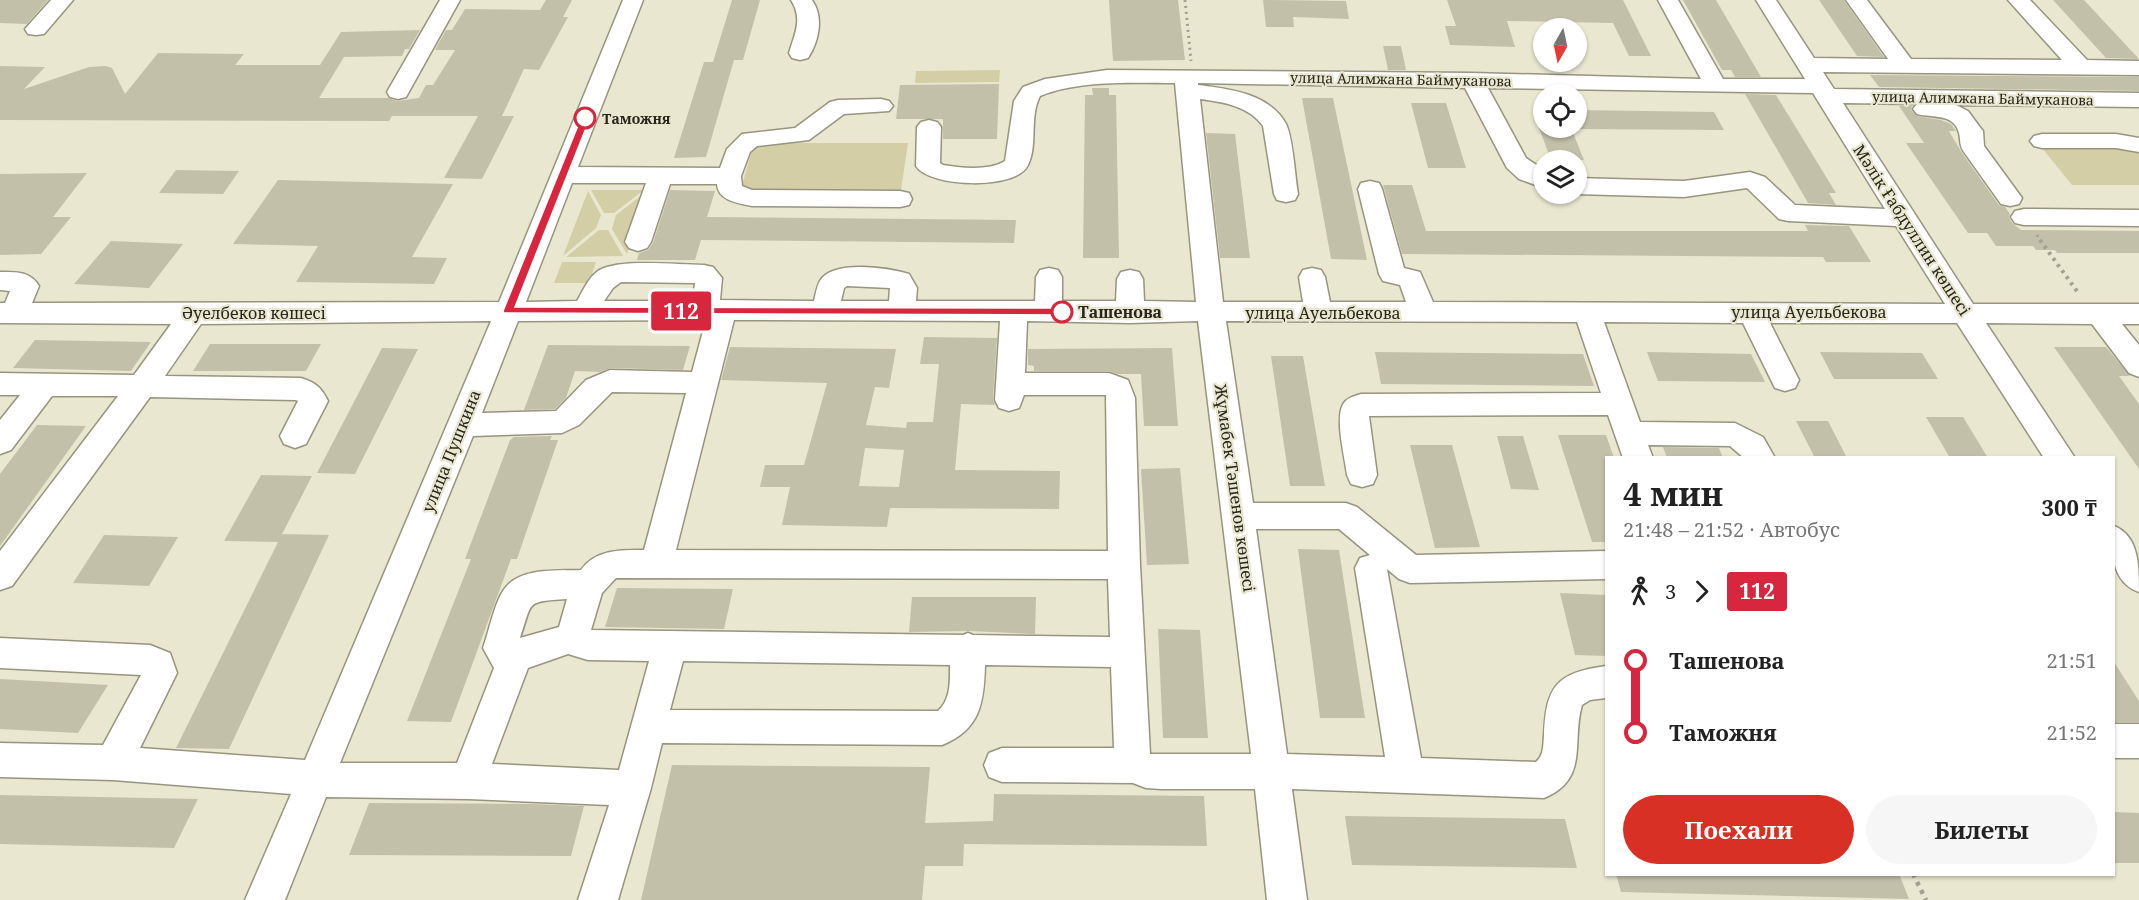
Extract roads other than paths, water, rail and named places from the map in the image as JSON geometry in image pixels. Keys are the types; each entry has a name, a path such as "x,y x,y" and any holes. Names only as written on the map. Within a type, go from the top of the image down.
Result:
{"street":[{"path":"36,29 63,0"},
{"path":"398,92 450,0"},
{"name":"улица Пушкина","path":"265,900 463,425 633,0"},
{"path":"800,53 811,16 807,6 801,0"},
{"path":"1668,0 1716,86"},
{"name":"Мәлік Ғабдуллин көшесі","path":"1766,0 1964,312 2059,456"},
{"path":"1856,0 1904,66"},
{"path":"2018,0 2081,67"},
{"path":"1808,65 2139,68"},
{"name":"улица Алимжана Баймуканова","path":"929,127 928,165 933,171 951,174 1013,170 1019,158 1026,101 1030,92 1045,86 1107,77 1186,83 1472,80 1716,86 1827,97 2139,100"},
{"path":"1472,80 1516,164 1533,175"},
{"path":"1186,83 1244,101 1271,118 1275,126 1286,194"},
{"name":"Жұмабек Тәшенов көшесі","path":"1186,83 1205,270 1239,516 1287,900"},
{"path":"1827,97 1945,109 1954,112 1971,131 1972,147 2017,208 2139,218"},
{"path":"881,106 838,107 801,135 750,139 739,149 729,176 730,189 738,195 752,198 900,199"},
{"path":"2042,141 2116,141 2139,145"},
{"path":"562,175 729,176"},
{"path":"638,242 661,175"},
{"path":"1587,186 1684,189 1750,180 1788,213 1904,218"},
{"path":"1370,189 1392,274 1411,279 1423,312"},
{"path":"586,311 605,280 612,275 621,273 704,274 709,278 714,310 703,383 657,563"},
{"path":"1048,311 1049,277"},
{"path":"1312,277 1318,313"},
{"path":"1130,279 1130,313"},
{"path":"0,281 22,282 26,286 7,313"},
{"name":"улица Ауельбекова","path":"508,311 2139,314"},
{"name":"Әуелбеков көшесі","path":"7,313 508,311"},
{"path":"1014,312 1010,392 1109,384 1118,388 1121,398 1124,565 1132,753 1137,766"},
{"path":"1751,312 1785,380"},
{"path":"1587,313 1634,445 1735,435 1752,445 1759,456"},
{"path":"0,576 193,314"},
{"path":"2100,314 2139,366"},
{"path":"463,425 562,422 572,416 598,385 610,381 703,383"},
{"path":"0,384 301,389 310,394 313,401 296,436"},
{"path":"0,442 45,385"},
{"path":"1362,474 1354,414 1354,410 1361,405 1620,404"},
{"path":"1239,516 1346,516 1410,569 1605,564"},
{"path":"2115,541 2139,578"},
{"path":"572,638 590,583 603,567 614,564 1124,565"},
{"path":"1371,568 1406,775"},
{"path":"511,664 500,648 517,597 528,588 590,583"},
{"path":"572,638 578,643 588,645 968,648 1128,652"},
{"path":"468,781 511,664 522,653 572,638"},
{"path":"598,900 633,788 670,646"},
{"path":"648,726 942,728 950,724 962,710 968,648"},
{"path":"0,653 150,660 158,664 160,673 112,763"},
{"path":"1002,765 1137,766 1146,771 1161,772 1271,771 1544,780 1552,775 1558,765 1561,718 1569,694 1588,682 1605,682"},
{"path":"2115,741 2139,741"},
{"path":"0,760 112,763 349,781 468,781 633,788"}],"place":[{"name":"Таможня","path":"585,118"},
{"name":"Ташенова","path":"1062,312"}]}
